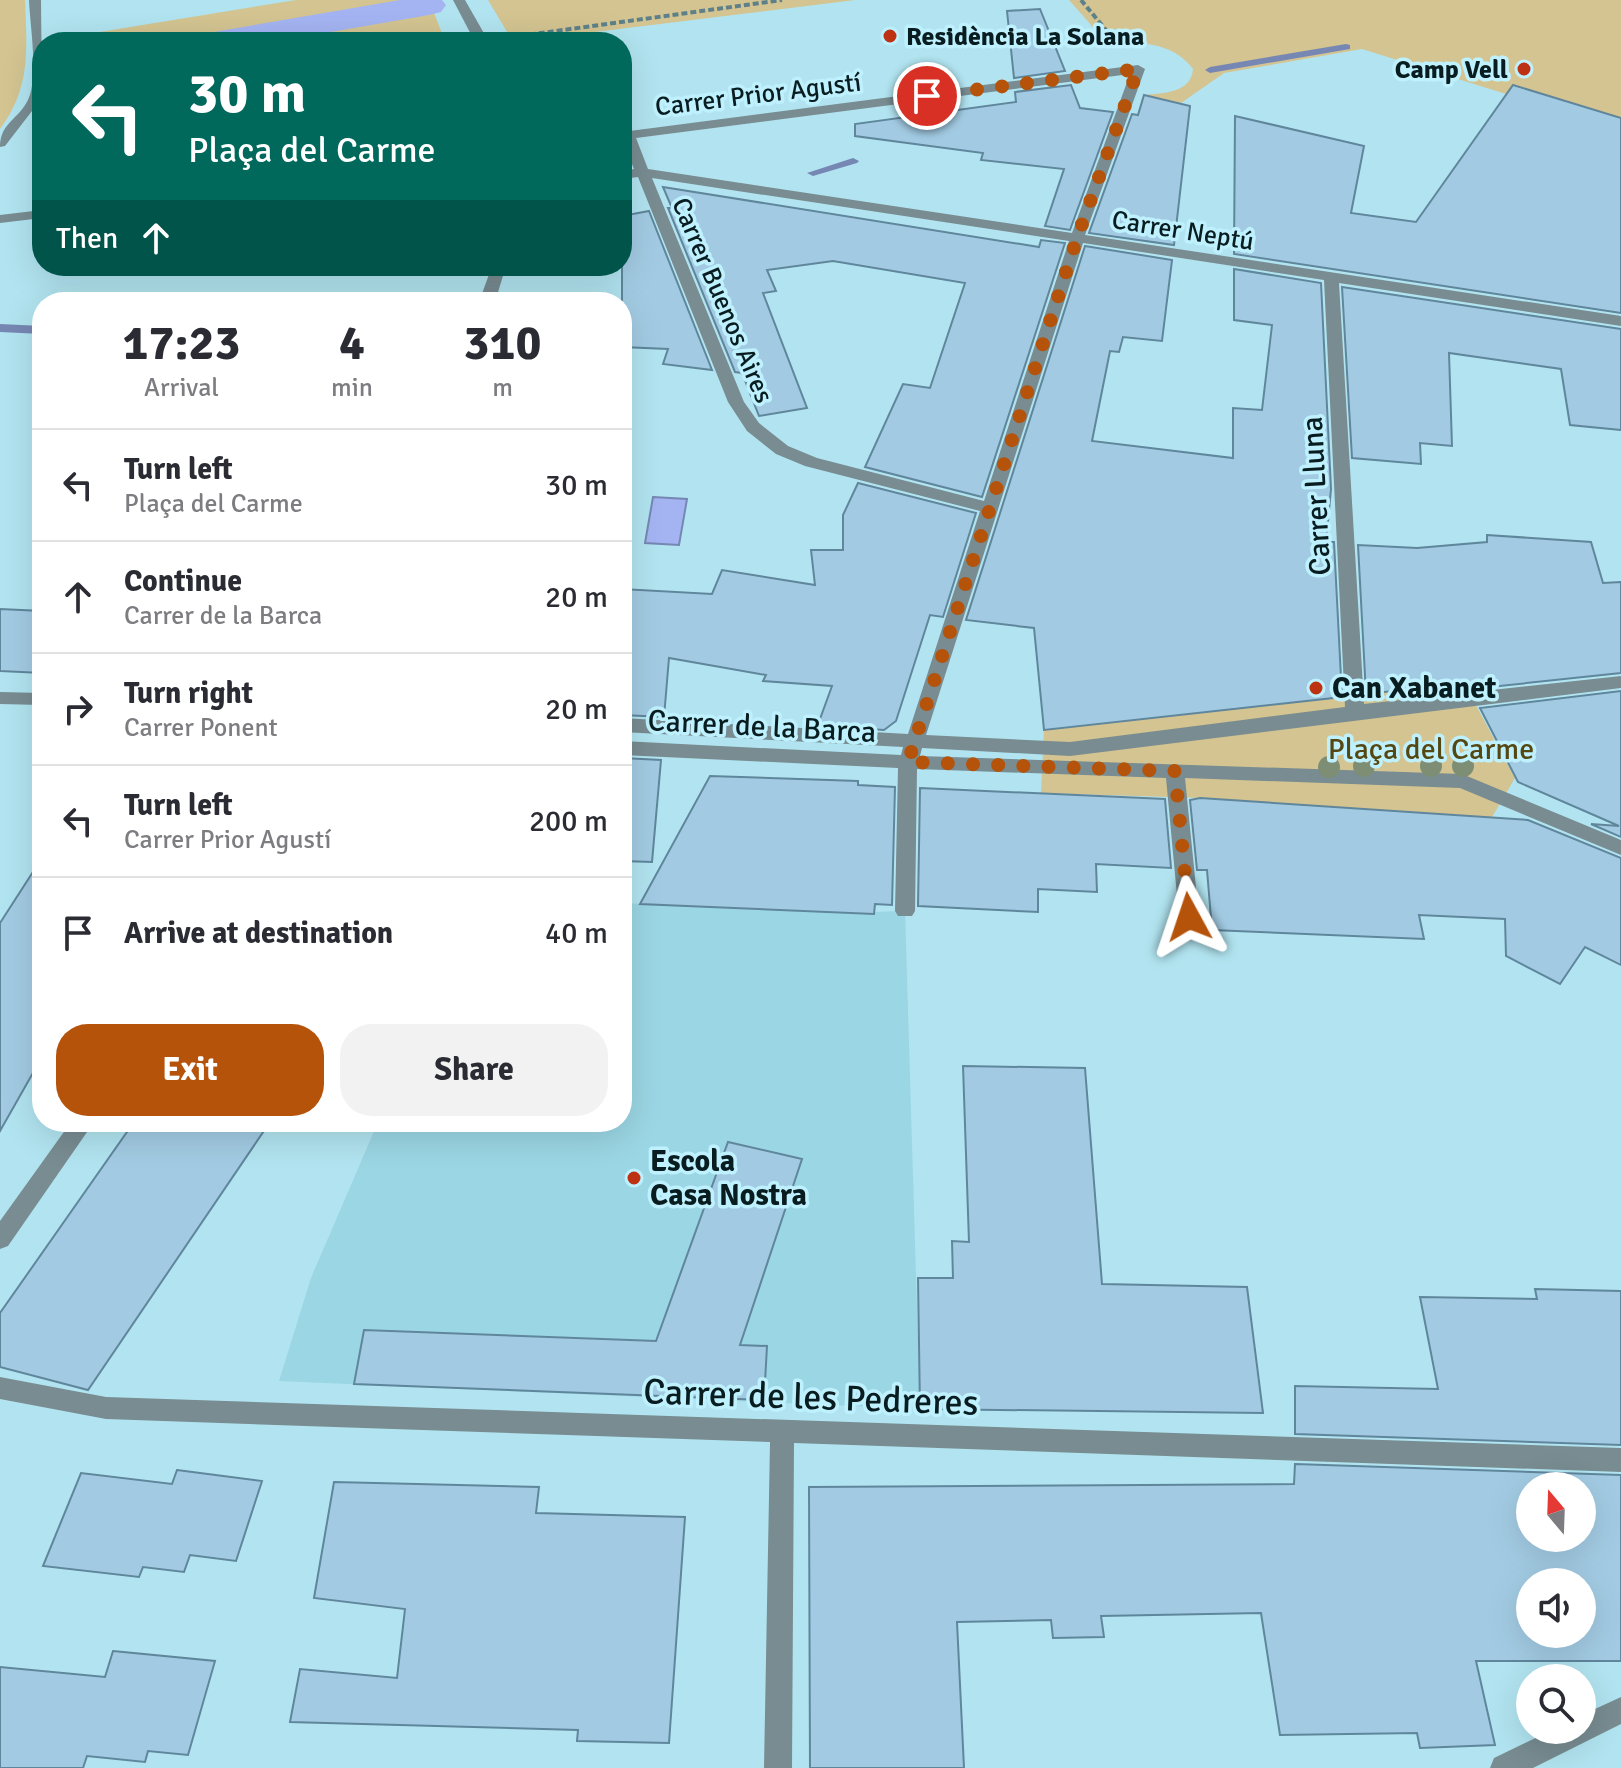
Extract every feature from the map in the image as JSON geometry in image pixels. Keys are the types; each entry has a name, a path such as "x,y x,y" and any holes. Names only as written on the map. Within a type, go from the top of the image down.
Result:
{"street":[{"path":"35,0 37,32"},
{"path":"459,0 477,32"},
{"path":"905,911 911,752 1077,238 1138,69"},
{"name":"Carrer Prior Agustí","path":"632,135 1138,69"},
{"path":"0,143 32,104"},
{"name":"Carrer Buenos Aires","path":"632,151 736,402 753,427 782,450 811,462 988,508"},
{"name":"Carrer Neptú","path":"632,174 642,172 1621,321"},
{"path":"0,219 32,215"},
{"name":"Carrer Lluna","path":"1331,277 1355,712"},
{"path":"632,726 911,752 1070,749 1621,682"},
{"path":"0,698 32,699"},
{"name":"Carrer de la Barca","path":"632,748 911,752 1044,765 1175,771"},
{"path":"1189,917 1175,771 1462,781 1621,848"},
{"path":"0,1239 76,1132"},
{"name":"Carrer de les Pedreres","path":"0,1388 106,1408 1621,1460"},
{"path":"778,1768 782,1431"},
{"path":"1596,1722 1621,1710"},
{"path":"1504,1768 1553,1744"}],"path":[{"path":"548,32 782,0"},
{"path":"1081,0 1138,69"}],"shaded area":[{"name":"Escola Casa Nostra","path":"632,903 840,913 905,911 920,1409 279,1381 311,1278 374,1132 632,1132"}],"green space":[{"path":"0,0 25,0 26,35 22,83 10,114 0,129"},
{"path":"296,0 429,0 441,32 100,32"},
{"path":"488,0 855,0 594,32 507,32"},
{"name":"Camp Vell","path":"1069,0 1621,0 1621,130 1362,49 1224,73 1181,103 1144,95 1182,87 1191,77 1193,69 1165,48 1143,43 1107,43"},
{"name":"Plaça del Carme","path":"1464,683 1515,778 1492,817 1200,798 1041,793 1044,730"}],"water":[{"path":"653,497 687,499 679,545 645,543"}],"building":[{"path":"1040,9 1065,71 1014,78 1007,11"},
{"path":"1071,85 1080,108 1113,112 1070,230 1045,226 1064,169 981,160 983,153 855,136 855,124 1016,102 1015,92"},
{"path":"1513,85 1621,118 1621,313 1234,254 1235,116 1364,146 1351,213 1416,222"},
{"path":"1144,95 1190,106 1174,245 1089,233 1132,114 1138,115"},
{"path":"663,187 1039,247 1041,240 1065,243 982,497 865,467 903,384 930,388 965,283 833,261 767,270 776,291 763,293 807,408 759,416 742,373 735,372 668,208 672,208"},
{"path":"649,211 712,370 663,364 668,349 632,347 632,292 622,292 622,276 632,276 632,214"},
{"path":"1085,246 1172,260 1162,341 1123,337 1119,352 1110,351 1092,441 1233,458 1233,408 1262,410 1272,325 1234,320 1234,269 1321,283 1331,489 1326,542 1334,542 1342,697 1044,730 1034,628 966,620"},
{"path":"1342,287 1621,329 1621,430 1570,425 1561,369 1449,353 1452,446 1420,443 1421,464 1352,458"},
{"path":"858,483 976,513 943,617 930,615 896,721 884,730 823,726 820,719 832,686 763,681 766,675 669,658 664,717 632,715 632,590 712,594 722,570 815,585 811,550 843,550 843,515"},
{"path":"1487,535 1591,542 1603,583 1621,582 1621,673 1471,689 1468,683 1366,694 1358,545 1417,548 1487,542"},
{"path":"0,609 32,611 32,673 0,671"},
{"path":"1621,691 1621,837 1591,824 1619,826 1518,782 1480,708"},
{"path":"632,759 661,760 652,862 632,861"},
{"path":"710,776 858,781 858,785 895,787 892,905 875,904 874,914 640,904"},
{"path":"920,788 1165,799 1171,868 1096,864 1097,892 1038,889 1038,912 918,906"},
{"path":"1200,798 1528,820 1621,858 1621,965 1585,947 1560,984 1506,956 1505,919 1419,915 1424,939 1212,930 1207,870 1197,870 1190,800"},
{"path":"32,873 32,1075 0,1131 0,923"},
{"path":"963,1066 1085,1068 1102,1284 1247,1287 1263,1413 920,1409 918,1278 953,1278 952,1241 969,1242"},
{"path":"127,1132 263,1132 88,1390 0,1367 0,1313"},
{"path":"728,1142 802,1159 740,1345 767,1346 764,1400 354,1384 364,1330 656,1341"},
{"path":"1535,1289 1621,1291 1621,1445 1295,1434 1295,1386 1438,1389 1420,1297 1537,1299"},
{"path":"1295,1464 1532,1472 1516,1472 1516,1552 1596,1552 1596,1474 1621,1475 1621,1661 1476,1661 1495,1745 1420,1748 1417,1733 1280,1735 1261,1613 1101,1616 1104,1637 1053,1638 1051,1620 957,1622 964,1768 810,1768 809,1487 1294,1484"},
{"path":"177,1470 262,1481 236,1561 190,1555 184,1572 143,1567 139,1577 43,1566 81,1473 172,1484"},
{"path":"334,1482 539,1487 536,1513 685,1517 669,1743 577,1741 578,1730 290,1722 300,1669 397,1678 405,1609 314,1598"},
{"path":"113,1651 215,1661 188,1755 148,1751 145,1762 87,1756 83,1768 0,1768 0,1667 105,1677"}],"waterway":[{"path":"272,32 429,5"},
{"path":"1210,70 1346,47"},
{"path":"813,173 853,161"},
{"path":"0,328 32,330"}],"place":[{"name":"Residència La Solana","path":"890,36"},
{"name":"Camp Vell","path":"1524,69"},
{"name":"Can Xabanet","path":"1316,688"},
{"name":"Escola Casa Nostra","path":"634,1178"}],"route":[{"path":"927,96 1138,69 1077,238 908,762 1175,771 1189,917"}]}
